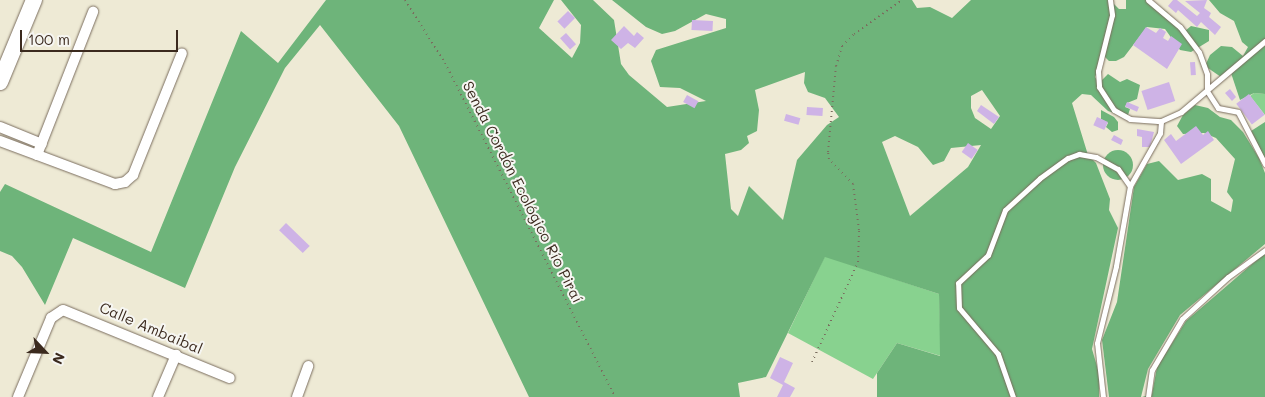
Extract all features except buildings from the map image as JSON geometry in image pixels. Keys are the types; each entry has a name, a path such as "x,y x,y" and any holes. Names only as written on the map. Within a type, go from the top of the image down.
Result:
{"main road":[{"path":"0,82 34,0"}],"street":[{"path":"37,155 93,12"},
{"path":"0,141 115,184 128,180 182,53"},
{"path":"0,126 42,144"},
{"name":"Calle Ambaibal","path":"18,397 51,318 59,311 69,311 230,378"},
{"path":"158,397 176,355"},
{"path":"297,397 308,366"}],"lane":[{"path":"1110,0 1112,15 1098,71 1099,87 1114,110 1130,120 1161,121 1181,112 1207,92 1265,41"},
{"path":"1148,0 1180,27 1199,52 1207,74 1207,92 1218,108 1238,112 1265,164"},
{"path":"1103,397 1097,343 1116,266 1130,186 1160,133 1161,121"},
{"path":"1013,397 998,354 960,308 958,283 988,255 1005,210 1040,178 1068,158 1078,154 1096,157 1118,169 1130,186"},
{"path":"1148,397 1152,370 1182,319 1228,277 1265,250"}],"path":[{"name":"Senda Cordón Ecológico Río Piraí","path":"405,0 445,63 615,397"},
{"path":"812,362 858,262 859,230 853,184 829,159 828,152 836,66 842,46 854,34 902,0"}],"green space":[{"path":"326,0 554,0 539,28 572,58 580,43 581,25 561,0 593,0 614,20 621,64 629,75 667,107 706,101 680,88 660,87 651,61 656,50 726,28 726,19 706,14 675,31 662,34 646,27 612,0 912,0 917,8 930,7 952,18 971,0 1110,0 1119,9 1126,9 1126,0 1147,0 1167,12 1172,21 1185,31 1191,26 1209,30 1209,41 1191,52 1180,50 1165,29 1147,27 1124,57 1116,61 1109,61 1104,56 1095,77 1099,83 1108,74 1120,82 1127,79 1140,85 1137,99 1127,103 1125,107 1130,109 1126,117 1108,111 1091,95 1082,94 1072,103 1088,155 1096,163 1110,199 1109,210 1118,228 1092,349 1099,373 1099,397 877,397 877,373 897,343 940,356 939,294 825,257 766,377 738,383 740,397 529,397 399,126 320,25 285,68 235,167 185,288 73,238 45,305 22,267 12,256 0,251 0,192 5,184 151,252 241,31 278,63","holes":["805,72 804,83 808,92 825,98 839,117 827,125 797,160 783,220 749,186 738,216 731,209 725,154 741,150 749,143 747,136 757,131 759,110 755,90","982,90 1000,116 991,129 975,118 971,108 971,96","895,136 918,147 933,165 944,161 951,148 981,145 968,167 910,216 882,142"]},
{"path":"1209,0 1265,0 1265,94 1254,93 1240,100 1230,70 1221,77 1205,66 1210,55 1221,46 1232,47 1243,56 1248,47 1242,42 1234,21 1220,13"},
{"path":"1254,93 1265,94 1265,115 1250,96"},
{"path":"1195,105 1208,108 1220,117 1231,120 1243,132 1259,158 1265,173 1265,244 1180,315 1148,369 1141,397 1109,397 1102,340 1117,302 1134,187 1147,164 1159,161 1178,180 1202,174 1211,179 1211,201 1231,212 1233,200 1227,192 1235,159 1216,138 1204,133 1183,134 1177,126 1183,115"},
{"path":"1101,110 1114,117 1118,122 1118,130 1112,132 1106,127 1108,123 1101,119"},
{"path":"1265,122 1265,159 1251,131"},
{"path":"1118,150 1129,154 1133,165 1129,176 1118,180 1107,176 1103,165 1107,154"},
{"path":"1265,253 1265,397 1142,397 1152,394 1157,367 1186,321"},
{"path":"825,256 939,294 941,356 897,343 873,379 788,333"}]}
